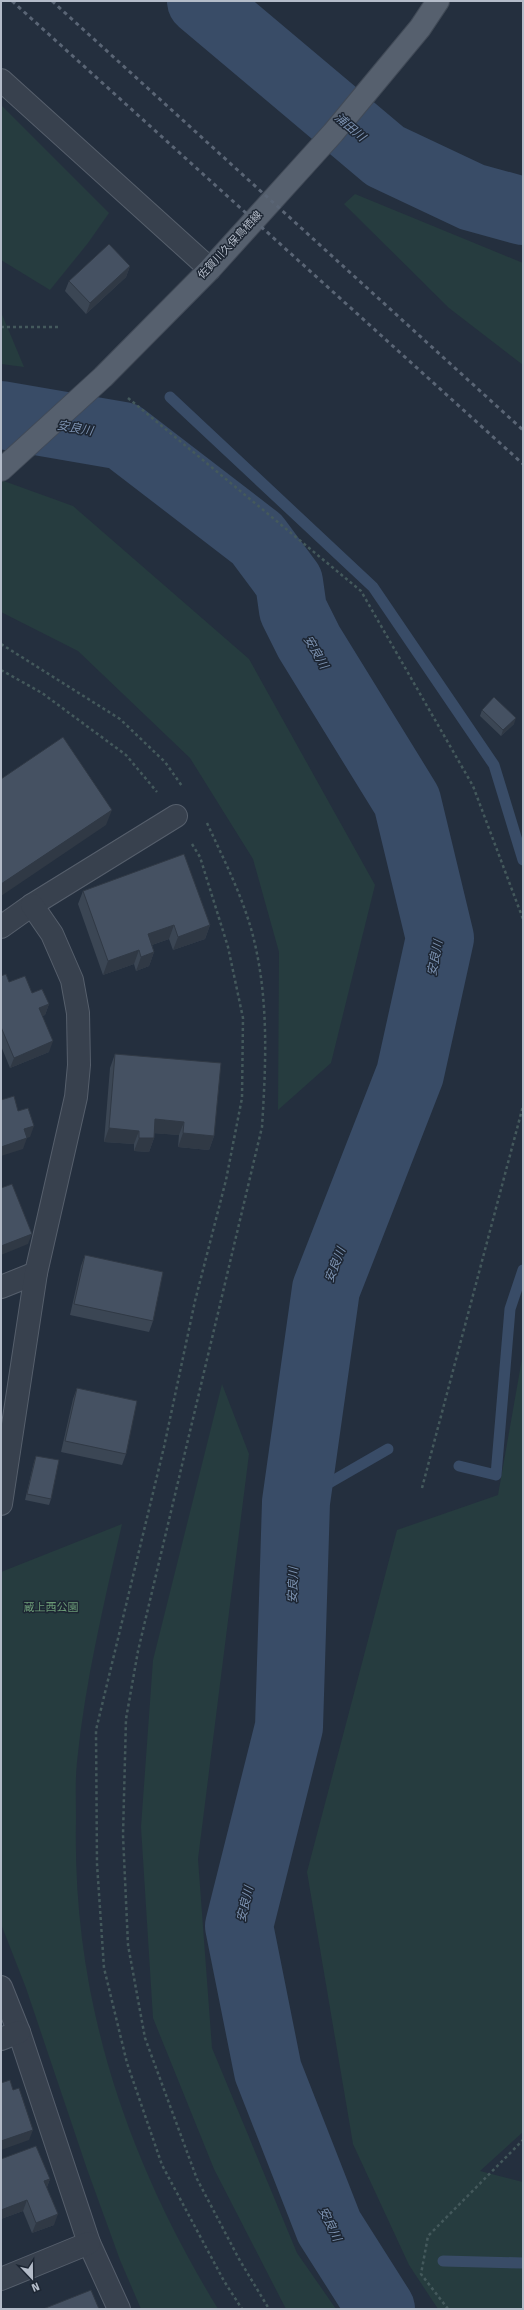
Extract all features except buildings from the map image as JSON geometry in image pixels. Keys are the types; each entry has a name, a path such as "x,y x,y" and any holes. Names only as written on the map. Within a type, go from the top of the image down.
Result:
{"main road":[{"name":"佐賀川久保鳥栖線","path":"1,470 103,377 210,269 333,133 420,28 438,1"}],"street":[{"path":"1,80 210,269"},
{"path":"1,927 32,905 176,816"},
{"path":"1,1504 36,1273 76,1097 79,1065 78,1013 72,980 52,934 32,905"},
{"path":"1,1287 36,1273"},
{"path":"1,1987 10,2035 89,2242 119,2309"},
{"path":"1,2278 89,2242"}],"path":[{"path":"1,327 60,327"},
{"path":"103,377 361,591 473,786 523,919"},
{"path":"1,644 120,719 165,762 186,792"},
{"path":"1,670 42,693 126,755 176,816 200,857 228,947 243,1018 242,1098 226,1180 195,1301 164,1447 96,1730 97,1864 104,1968 127,2063 162,2165 224,2281 242,2309"},
{"path":"204,816 235,884 253,936 264,1000 266,1077 262,1127 246,1189 138,1651 126,1719 123,1835 128,1945 145,2038 197,2179 239,2259 269,2309"},
{"path":"422,1488 523,1106"},
{"path":"448,2309 421,2274 428,2236 523,2140"}],"green space":[{"path":"1,105 109,213 88,243 50,290 1,260"},
{"path":"355,194 523,263 523,365 449,308 344,204"},
{"path":"1,312 24,367 1,364"},
{"path":"1,480 73,506 249,659 375,885 331,1063 278,1110 279,952 253,859 190,758 78,651 1,612"},
{"path":"523,1353 523,2132 480,2171 523,2182 523,2309 438,2309 409,2265 353,2144 307,1872 397,1530 498,1495"},
{"path":"222,1384 249,1454 198,1859 212,2048 297,2253 336,2309 286,2309 214,2169 153,2018 141,1827 153,1660"},
{"name":"蔵上西公園","path":"122,1524 90,1672 80,1732 77,1762 77,1886 84,1950 95,2013 111,2075 132,2135 156,2194 185,2252 218,2309 141,2309 120,2260 87,2169 26,1988 1,1924 1,1572"}],"waterway":[{"name":"浦田川","path":"201,1 385,156 472,197 523,211"},
{"path":"170,397 373,587 494,765 523,860"},
{"name":"安良川","path":"1,415 123,436 257,539 289,582 293,610 309,642 407,801 440,938 410,1074 326,1289 296,1502 289,1727 239,1926 268,2071 329,2227 381,2309"},
{"path":"459,1466 496,1475 510,1309 523,1270"},
{"path":"296,1502 388,1449"},
{"path":"443,2261 523,2263"}],"railway":[{"path":"12,1 523,464"},
{"path":"52,1 523,430"}]}
